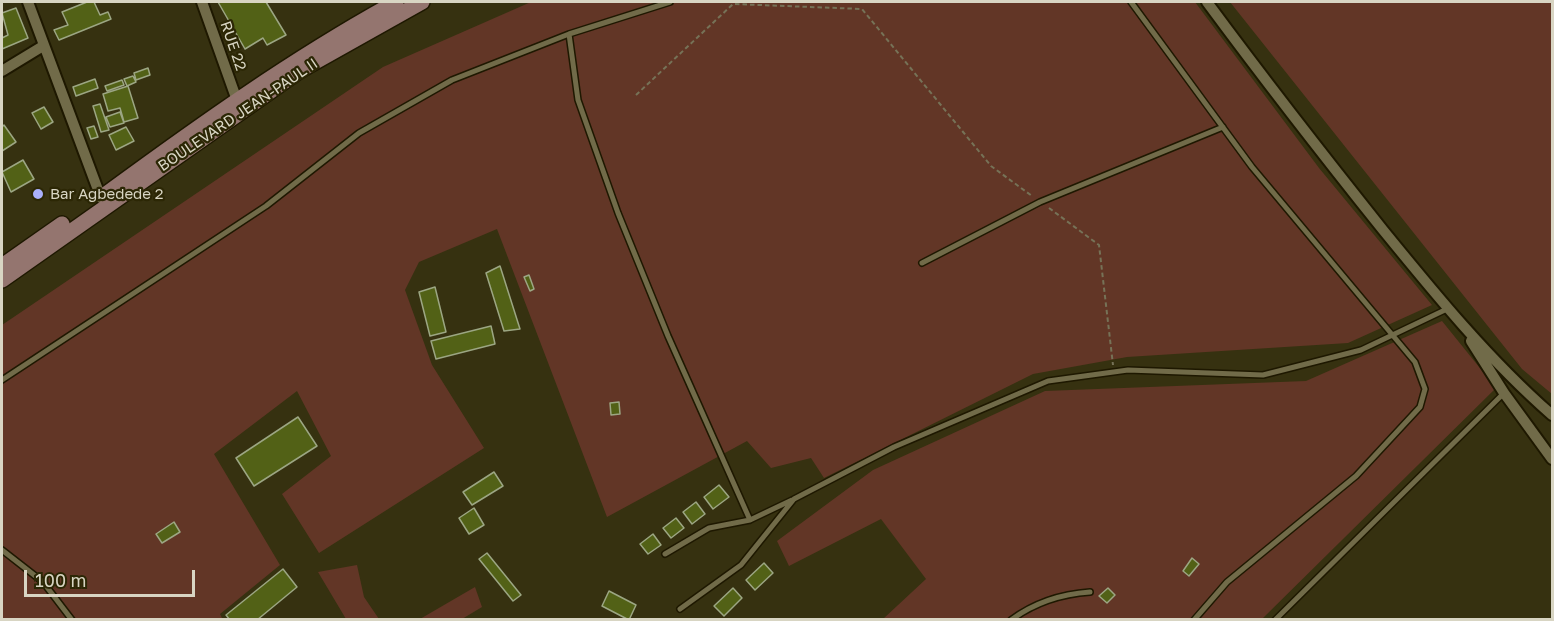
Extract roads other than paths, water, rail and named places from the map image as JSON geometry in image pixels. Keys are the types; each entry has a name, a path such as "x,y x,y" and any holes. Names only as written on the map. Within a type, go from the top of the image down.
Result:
{"main road":[{"name":"BOULEVARD JEAN-PAUL II","path":"2,266 351,26 396,2"},
{"name":"BOULEVARD JEAN-PAUL II","path":"2,280 239,105 422,2"}],"street":[{"path":"28,2 101,198"},
{"name":"RUE 22","path":"202,2 239,105"},
{"path":"1207,2 1312,142 1447,309 1513,380 1552,415"},
{"path":"2,71 43,46"},
{"path":"1466,329 1480,357 1552,459"}],"lane":[{"path":"2,380 266,206 359,133 452,80 569,34 670,2"},
{"path":"1131,2 1252,167 1415,362 1425,389 1420,407 1356,476 1227,582 1194,620"},
{"path":"569,34 578,100 618,213 668,336 750,520"},
{"path":"922,263 1040,202 1223,127"},
{"path":"665,554 709,528 750,520 894,447 1048,381 1128,370 1263,375 1361,350 1447,309"},
{"path":"1275,620 1504,393"},
{"path":"681,609 741,565 794,499"},
{"path":"2,550 43,582 72,620"},
{"path":"1011,620 1029,606 1074,593 1090,592"}],"place":[{"name":"Bar Agbedede 2","path":"38,194"}]}
